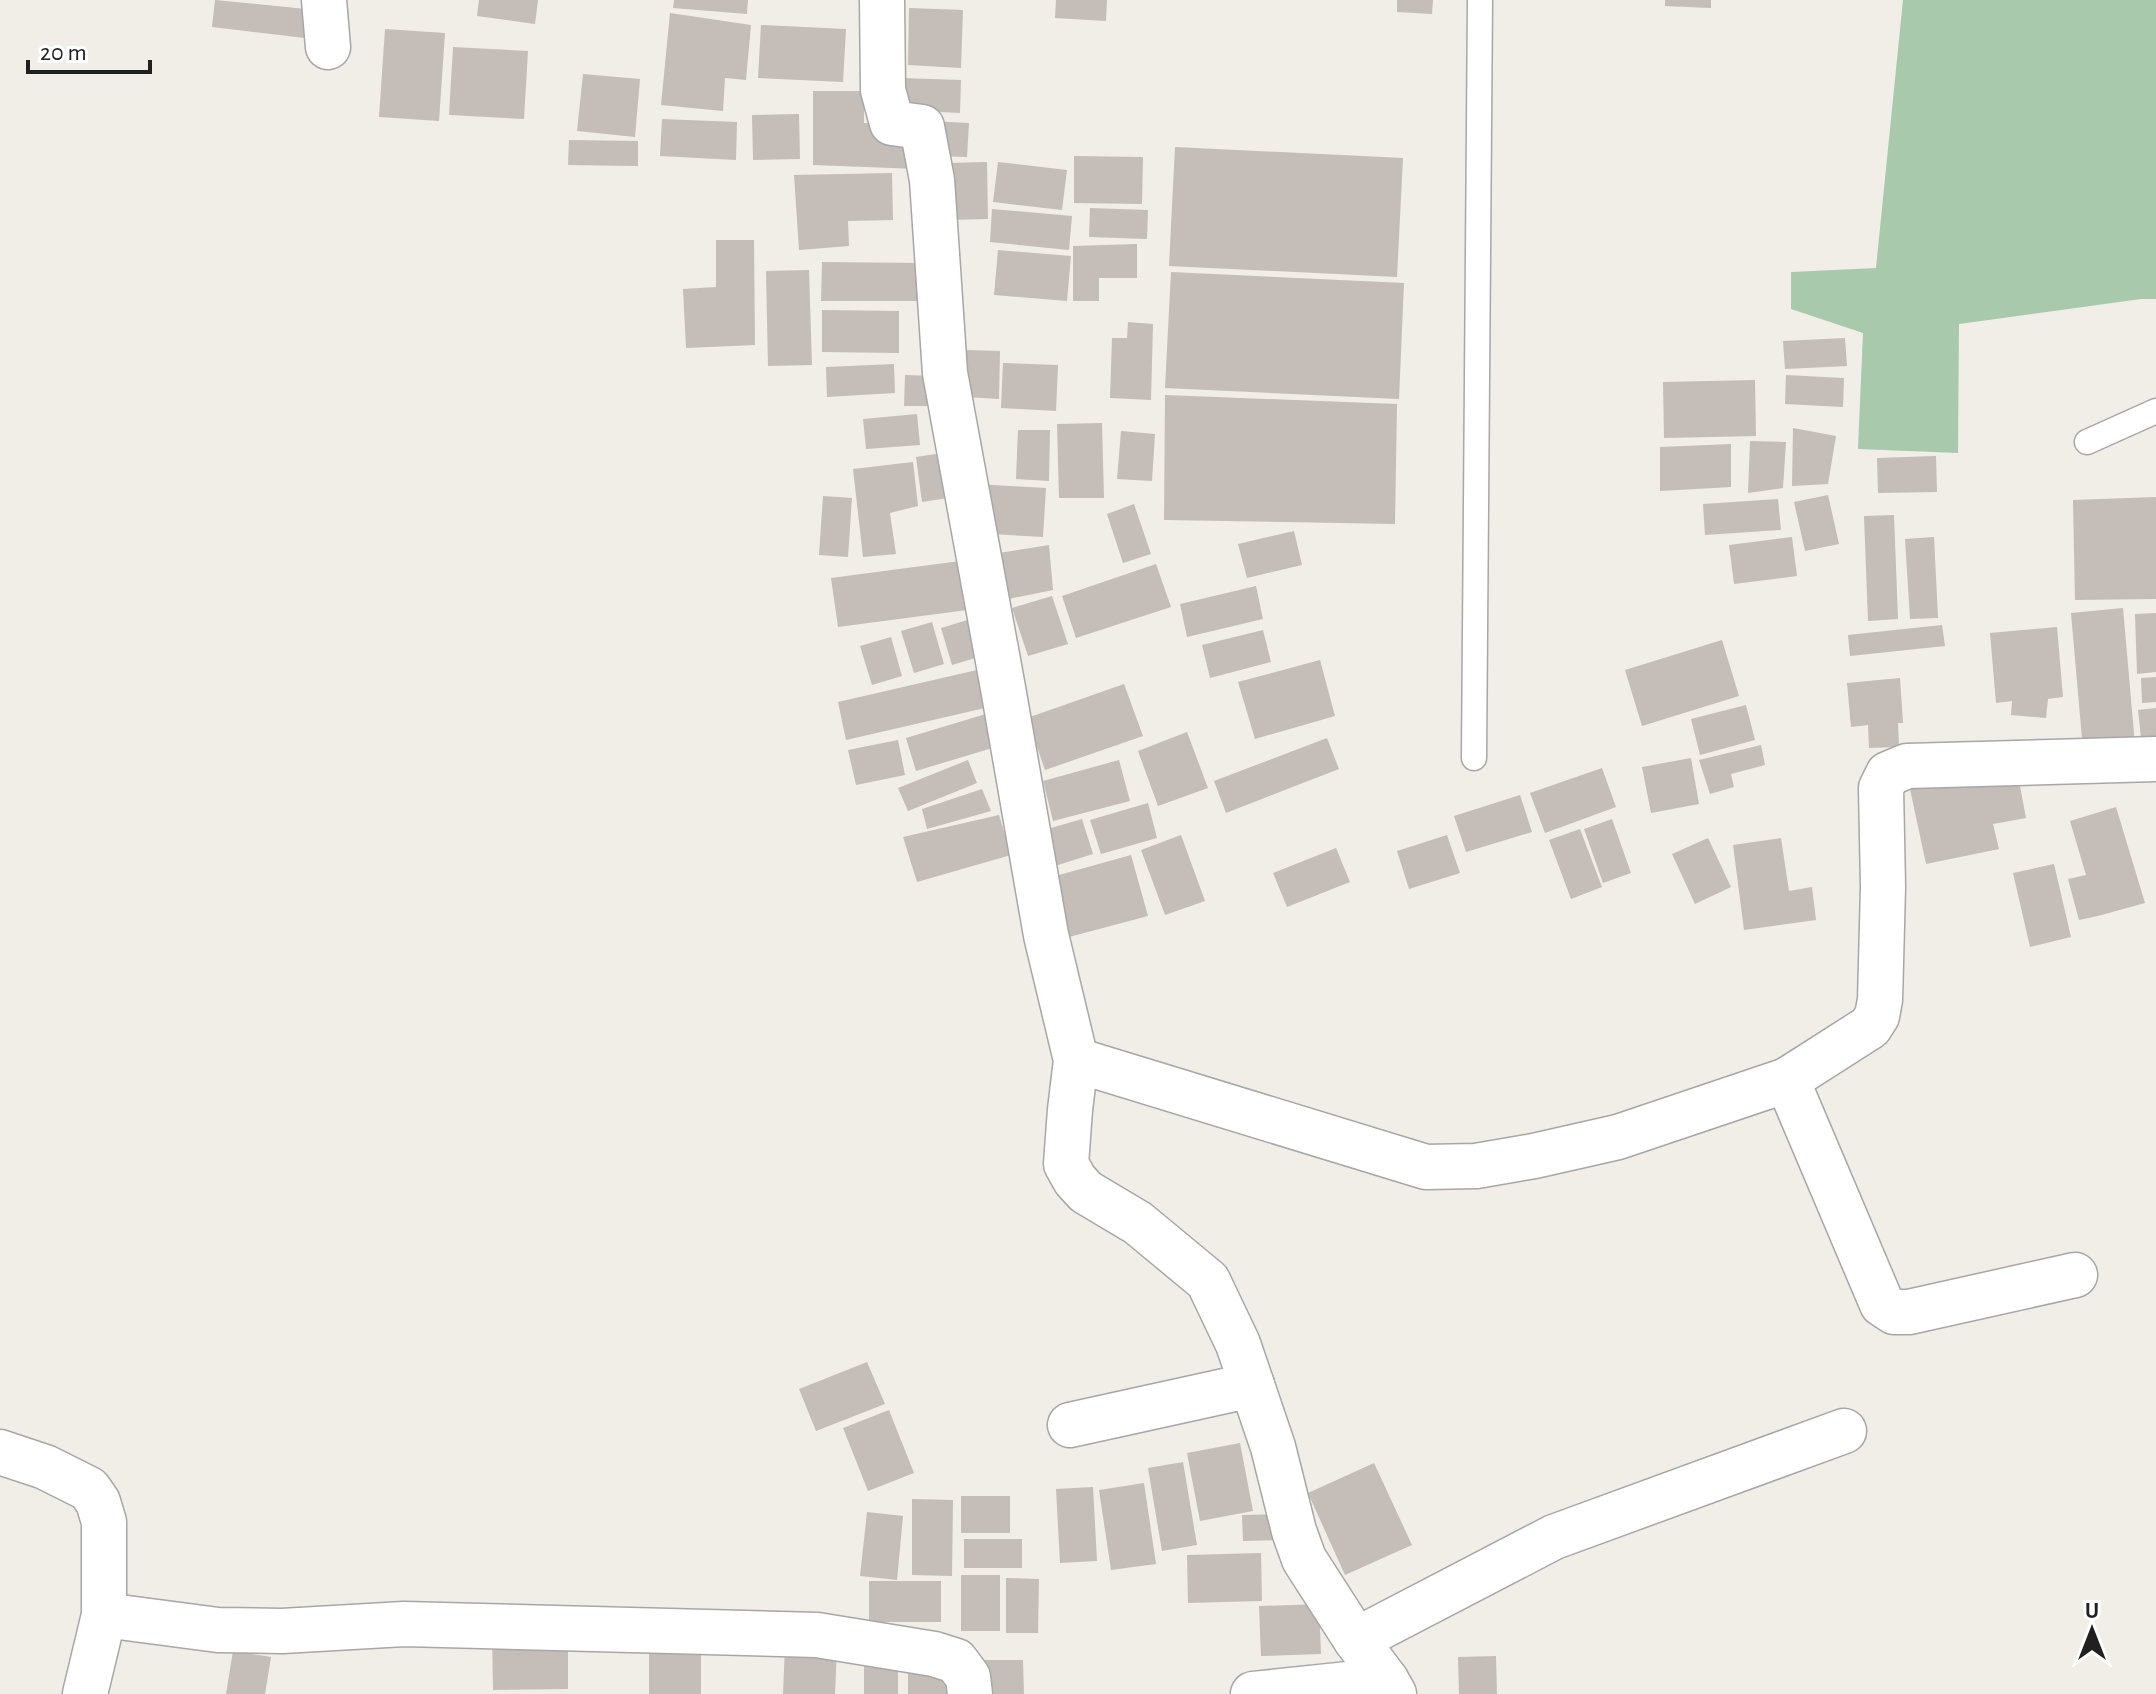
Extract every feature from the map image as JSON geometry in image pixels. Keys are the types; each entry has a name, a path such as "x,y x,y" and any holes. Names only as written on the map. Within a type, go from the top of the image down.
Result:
{"street":[{"path":"324,0 328,47"},
{"path":"882,0 883,90 892,123 922,127 932,180 945,373 1046,935 1076,1060 1066,1164 1086,1192 1138,1223 1208,1281 1238,1344 1273,1447 1304,1559 1390,1687"},
{"path":"1076,1060 1426,1167 1476,1166 1618,1137 1787,1080 1870,1027 1877,1016 1880,1000 1883,887 1881,788 1888,774 1907,766 2156,759"},
{"path":"1787,1080 1882,1304 1894,1312 1909,1312 2075,1275"},
{"path":"1070,1425 1252,1385"},
{"path":"1356,1640 1554,1537 1844,1431"},
{"path":"0,1452 45,1467 89,1489 98,1502 104,1522 104,1615 85,1694"},
{"path":"104,1615 218,1630 282,1631 404,1624 817,1635 934,1654 956,1661 968,1677 970,1694"},
{"path":"1253,1694 1390,1687"}],"lane":[{"path":"1474,758 1480,0"},
{"path":"2087,442 2156,411"}],"green space":[{"path":"1903,0 2156,0 2156,299 1959,324 1958,453 1858,449 1863,333 1791,309 1791,272 1876,268"}],"building":[{"path":"215,0 316,10 313,39 212,27"},
{"path":"479,0 538,0 535,24 477,16"},
{"path":"674,0 748,0 747,14 673,8"},
{"path":"1056,0 1107,0 1106,21 1055,18"},
{"path":"1397,0 1433,0 1432,14 1397,12"},
{"path":"1665,0 1711,0 1711,8 1665,6"},
{"path":"909,8 963,10 961,68 908,65"},
{"path":"670,13 751,25 746,80 725,78 723,111 661,105"},
{"path":"761,25 846,29 843,82 758,78"},
{"path":"385,29 445,33 439,121 379,117"},
{"path":"453,47 528,51 524,119 449,115"},
{"path":"583,74 640,79 635,137 577,131"},
{"path":"901,78 961,80 960,113 900,110"},
{"path":"813,91 864,91 864,123 920,125 918,169 813,165"},
{"path":"799,114 800,159 753,160 752,115"},
{"path":"662,119 737,122 736,160 660,156"},
{"path":"930,121 969,123 967,157 929,156"},
{"path":"569,140 638,141 638,166 568,165"},
{"path":"1175,147 1403,158 1397,277 1169,266"},
{"path":"1074,156 1143,157 1142,204 1074,203"},
{"path":"987,162 988,219 947,220 947,163"},
{"path":"998,162 1067,170 1062,210 993,202"},
{"path":"892,173 893,220 848,221 849,246 799,250 794,175"},
{"path":"1090,208 1148,210 1147,239 1089,237"},
{"path":"992,209 1072,216 1069,250 990,242"},
{"path":"716,240 754,240 755,345 686,348 683,289 716,287"},
{"path":"1137,244 1137,278 1099,278 1099,301 1073,301 1073,246"},
{"path":"998,250 1071,256 1067,301 994,295"},
{"path":"822,262 924,263 924,301 821,301"},
{"path":"809,270 812,365 768,366 766,271"},
{"path":"1171,272 1404,283 1399,399 1165,388"},
{"path":"822,310 899,311 899,353 822,352"},
{"path":"1128,322 1153,324 1151,400 1110,398 1112,338 1127,338"},
{"path":"1845,338 1847,366 1785,369 1783,341"},
{"path":"965,350 1000,351 999,399 965,397"},
{"path":"1003,363 1058,365 1056,411 1001,408"},
{"path":"894,364 895,393 827,397 826,367"},
{"path":"905,375 938,376 938,406 904,406"},
{"path":"1786,375 1844,378 1843,407 1785,404"},
{"path":"1755,380 1756,436 1664,438 1663,382"},
{"path":"1165,395 1397,404 1395,524 1164,520"},
{"path":"917,414 920,445 866,449 863,419"},
{"path":"1102,423 1104,498 1059,498 1057,424"},
{"path":"1793,428 1836,436 1828,484 1792,486"},
{"path":"1018,430 1050,430 1049,481 1016,479"},
{"path":"1121,431 1155,434 1152,481 1117,479"},
{"path":"1750,441 1786,442 1783,488 1748,493"},
{"path":"1731,444 1731,487 1660,491 1660,447"},
{"path":"942,453 948,498 922,502 916,457"},
{"path":"1936,456 1937,492 1878,493 1877,458"},
{"path":"913,462 918,506 890,513 896,554 863,557 853,469"},
{"path":"977,484 1046,488 1043,537 973,533"},
{"path":"1828,495 1839,544 1805,551 1794,502"},
{"path":"823,496 852,498 848,557 819,555"},
{"path":"2156,497 2156,599 2075,600 2073,500"},
{"path":"1778,499 1781,530 1705,535 1703,504"},
{"path":"1134,504 1151,554 1123,563 1107,514"},
{"path":"1894,515 1898,619 1868,621 1864,516"},
{"path":"1294,531 1302,565 1247,578 1238,544"},
{"path":"1792,537 1797,576 1734,584 1729,545"},
{"path":"1934,537 1938,618 1910,619 1905,539"},
{"path":"1049,545 1053,590 993,602 986,555"},
{"path":"960,561 967,610 838,627 831,578"},
{"path":"1156,564 1171,607 1076,638 1062,596"},
{"path":"1256,586 1263,619 1187,637 1180,604"},
{"path":"1052,596 1068,644 1028,656 1012,608"},
{"path":"2123,608 2135,745 2083,750 2071,613"},
{"path":"2156,613 2156,672 2137,674 2135,614"},
{"path":"971,619 982,656 952,665 941,628"},
{"path":"932,622 944,664 914,673 901,631"},
{"path":"1942,625 1945,646 1850,656 1848,635"},
{"path":"2057,627 2063,697 2048,699 2046,718 2011,715 2012,701 1996,703 1990,633"},
{"path":"1263,630 1271,662 1210,678 1202,645"},
{"path":"891,637 902,676 872,685 860,646"},
{"path":"1722,640 1739,696 1642,726 1625,670"},
{"path":"1320,660 1335,716 1255,739 1238,682"},
{"path":"990,667 998,705 846,740 838,702"},
{"path":"2156,677 2156,702 2142,703 2141,678"},
{"path":"1900,678 1903,723 1898,723 1899,747 1869,748 1868,725 1851,727 1847,683"},
{"path":"1124,684 1143,736 1045,770 1027,718"},
{"path":"1746,705 1755,740 1700,755 1691,719"},
{"path":"2156,708 2156,745 2142,747 2138,710"},
{"path":"989,713 999,746 916,771 906,738"},
{"path":"1187,732 1208,788 1158,806 1138,751"},
{"path":"1327,738 1339,769 1226,813 1214,781"},
{"path":"898,740 905,775 856,785 848,750"},
{"path":"1761,745 1765,765 1731,774 1734,787 1710,794 1699,760"},
{"path":"1691,758 1699,804 1651,813 1642,767"},
{"path":"968,760 977,783 908,811 898,788"},
{"path":"1119,760 1130,801 1053,821 1043,781"},
{"path":"1602,768 1616,807 1545,833 1530,793"},
{"path":"2017,770 2026,818 1993,824 1999,849 1926,864 1910,789"},
{"path":"982,789 991,811 927,829 922,809"},
{"path":"1520,795 1532,832 1466,852 1454,816"},
{"path":"1148,803 1157,838 1101,854 1090,820"},
{"path":"2116,807 2145,903 2079,920 2068,879 2086,875 2070,821"},
{"path":"999,815 1011,855 917,882 903,837"},
{"path":"1082,819 1093,854 1055,866 1044,830"},
{"path":"1612,819 1631,873 1603,883 1584,829"},
{"path":"1580,829 1602,887 1571,899 1549,840"},
{"path":"1181,835 1205,901 1165,915 1141,850"},
{"path":"1447,835 1460,873 1409,889 1397,851"},
{"path":"1708,838 1731,887 1695,904 1672,854"},
{"path":"1781,838 1789,891 1812,887 1816,920 1744,930 1733,845"},
{"path":"1336,848 1350,882 1287,907 1273,873"},
{"path":"1131,855 1148,916 1069,937 1052,877"},
{"path":"2054,864 2071,937 2030,947 2013,873"},
{"path":"867,1362 885,1404 816,1431 799,1389"},
{"path":"889,1410 914,1473 868,1491 843,1428"},
{"path":"1240,1443 1253,1511 1200,1521 1187,1453"},
{"path":"1183,1462 1197,1545 1162,1551 1148,1468"},
{"path":"1374,1463 1412,1545 1345,1575 1308,1493"},
{"path":"1144,1483 1156,1564 1111,1570 1099,1490"},
{"path":"1093,1487 1097,1561 1060,1563 1056,1489"},
{"path":"961,1496 1010,1496 1010,1533 961,1533"},
{"path":"912,1499 953,1500 952,1576 912,1575"},
{"path":"867,1512 903,1516 897,1580 860,1576"},
{"path":"1282,1514 1282,1540 1243,1541 1242,1515"},
{"path":"964,1539 1022,1539 1022,1568 964,1568"},
{"path":"1261,1553 1262,1601 1188,1603 1187,1555"},
{"path":"961,1575 1000,1575 1000,1631 961,1631"},
{"path":"1006,1578 1039,1579 1038,1633 1006,1633"},
{"path":"869,1581 941,1581 941,1622 869,1622"},
{"path":"1319,1604 1321,1654 1261,1656 1259,1606"},
{"path":"568,1631 568,1689 493,1690 492,1632"},
{"path":"785,1645 837,1647 835,1694 783,1694"},
{"path":"649,1647 701,1647 701,1694 649,1694"},
{"path":"233,1651 271,1657 265,1694 226,1694"},
{"path":"1496,1656 1497,1694 1459,1694 1458,1657"},
{"path":"864,1658 898,1658 898,1694 864,1694"},
{"path":"972,1660 1023,1660 1024,1694 973,1694"},
{"path":"908,1672 953,1672 953,1694 908,1694"}]}
